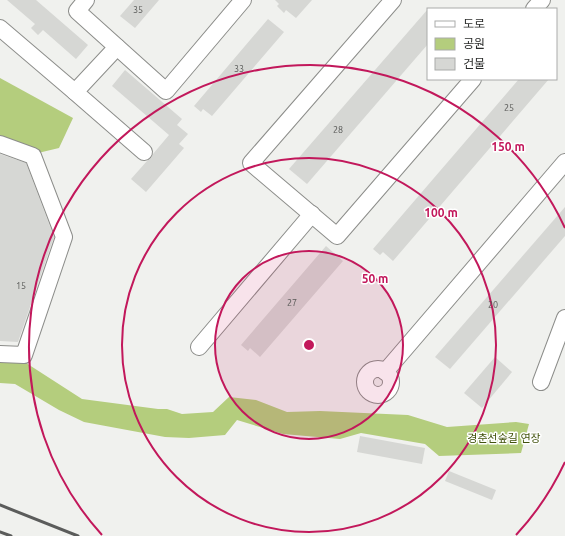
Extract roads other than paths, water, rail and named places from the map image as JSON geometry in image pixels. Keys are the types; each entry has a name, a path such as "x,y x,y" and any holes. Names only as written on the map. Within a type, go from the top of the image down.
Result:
{"lane":[{"path":"86,0 77,11 166,91 243,0"},
{"path":"393,0 251,163 337,236 472,80"},
{"path":"535,8 542,0"},
{"path":"0,28 144,152"},
{"path":"75,92 117,47"},
{"path":"0,144 33,156 64,238 24,355 0,354"},
{"path":"385,372 565,162"},
{"path":"199,347 312,214"},
{"path":"541,382 565,318"}],"railway":[{"path":"0,505 78,536"},
{"path":"0,532 11,536"}],"park label":[{"name":"경춘선숲길 연장","path":"504,438"}]}
